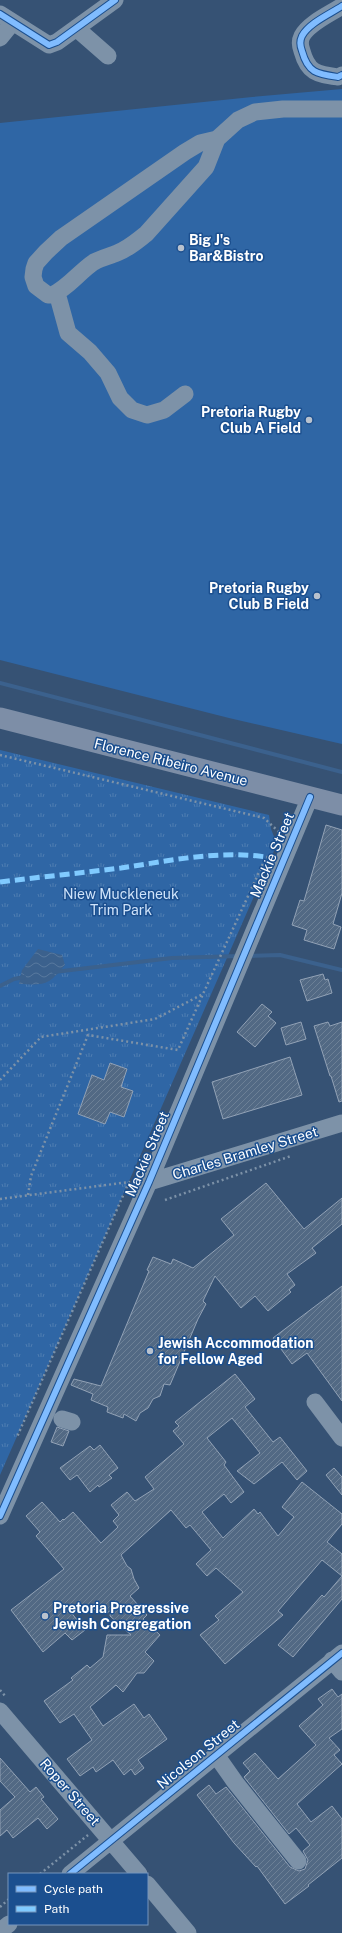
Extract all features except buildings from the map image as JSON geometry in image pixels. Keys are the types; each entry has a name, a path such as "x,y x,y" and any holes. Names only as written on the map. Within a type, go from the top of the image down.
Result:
{"main road":[{"name":"Florence Ribeiro Avenue","path":"0,718 342,805"}],"street":[{"path":"0,38 6,18 49,45 57,42 115,0"},
{"path":"342,6 310,26 302,36 300,46 306,64 316,72 338,77 342,74"},
{"path":"76,28 108,56"},
{"path":"217,139 200,143 185,152 61,238 46,252 34,269 34,281 44,292 52,295 57,293 96,260 119,253 146,234 206,167 217,139 238,120 255,112 282,109 342,109"},
{"path":"57,293 68,333 90,352 108,373 120,398 132,410 148,415 159,412 164,410 185,394"},
{"name":"Mackie Street","path":"0,1516 149,1182 310,797"},
{"name":"Charles Bramley Street","path":"149,1182 342,1123"},
{"path":"315,1402 342,1438"},
{"name":"Nicolson Street","path":"71,1873 216,1755 339,1662"},
{"name":"Roper Street","path":"0,1711 138,1873"},
{"path":"216,1755 235,1782 298,1861"},
{"path":"148,1885 188,1933"},
{"path":"0,1931 8,1925"}],"path":[{"path":"0,755 264,818 285,837"},
{"path":"28,1195 30,1176 88,1035 178,1050 266,857 270,852"},
{"path":"266,857 272,858"},
{"path":"0,1080 40,1037 155,1019 203,994"},
{"path":"165,1200 298,1154"},
{"path":"0,1199 129,1182 16,1440"},
{"path":"0,1907 8,1901"}],"green space":[{"path":"342,89 342,744 229,718 0,660 0,123"},
{"name":"Niew Muckleneuk Trim Park","path":"0,750 269,815 271,829 277,844 0,1475"}],"water":[{"path":"38,949 62,955 65,965 50,981 40,984 19,984 22,970"}],"waterway":[{"path":"0,683 342,772"},
{"path":"248,956 280,955 342,970"},
{"path":"54,972 172,958 239,956"},
{"path":"0,986 14,979 24,977"}],"marked path":[{"path":"0,882 121,868 193,857 230,855 266,857"}],"cycle path":[{"path":"0,14 49,45 57,42 115,0"},
{"path":"342,6 320,19 305,31 300,43 304,58 310,68 324,75 338,77 342,75"},
{"path":"0,1516 149,1182 310,797"},
{"path":"71,1873 342,1653"}],"place":[{"name":"Big J's Bar&Bistro","path":"181,248"},
{"name":"Pretoria Rugby Club A Field","path":"309,420"},
{"name":"Pretoria Rugby Club B Field","path":"317,596"},
{"name":"Jewish Accommodation for Fellow Aged","path":"150,1351"},
{"name":"Pretoria Progressive Jewish Congregation","path":"45,1616"}]}
